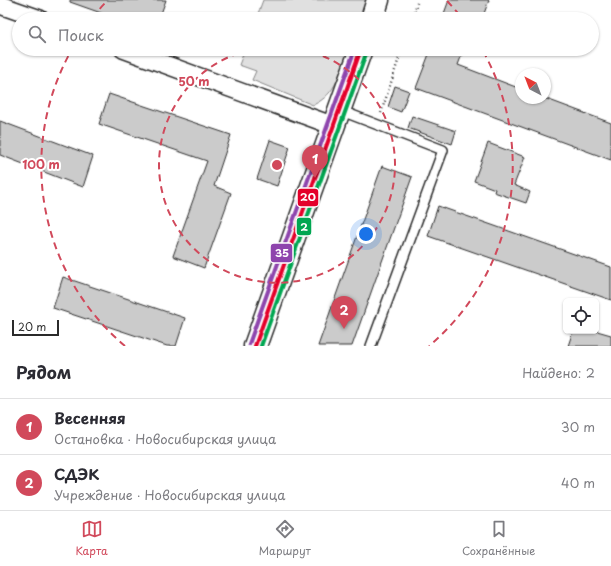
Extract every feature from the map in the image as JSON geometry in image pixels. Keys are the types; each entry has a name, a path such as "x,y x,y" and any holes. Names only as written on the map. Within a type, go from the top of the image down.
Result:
{"street":[{"path":"374,12 378,0"},
{"path":"0,5 20,12"},
{"path":"145,56 336,118"},
{"path":"255,346 358,56"}],"lane":[{"path":"336,118 377,125 443,150 371,346"}],"path":[{"path":"414,12 418,0"},
{"path":"377,125 400,56"}],"shaded area":[{"path":"263,0 367,0 363,12 259,12"},
{"path":"242,56 346,56 333,89 313,105 252,80 256,71 239,65"}],"building":[{"path":"70,0 166,0 162,12 98,12 70,2"},
{"path":"449,0 489,0 485,12 445,12"},
{"path":"428,56 461,56 458,65 515,87 515,104 551,104 551,101 611,123 611,160 416,88"},
{"path":"395,86 409,91 401,112 388,107"},
{"path":"109,94 231,135 214,186 231,193 204,268 173,256 207,161 99,124"},
{"path":"412,116 456,131 452,144 408,128"},
{"path":"0,121 93,156 83,187 0,155"},
{"path":"270,140 290,147 277,186 257,179"},
{"path":"488,143 525,157 514,185 530,192 526,203 494,192 495,189 474,181"},
{"path":"382,166 412,177 352,346 318,346"},
{"path":"438,206 611,267 611,300 428,236"},
{"path":"63,277 185,318 176,346 167,346 53,308"},
{"path":"599,332 611,335 611,346 568,346 572,334 599,334"}],"transit line":[{"name":"35","path":"249,344 352,56"},
{"name":"20","path":"255,346 359,56"},
{"name":"2","path":"261,346 365,56"}],"place":[{"name":"Весенняя","path":"315,178"},
{"name":"СДЭК","path":"344,329"}]}
